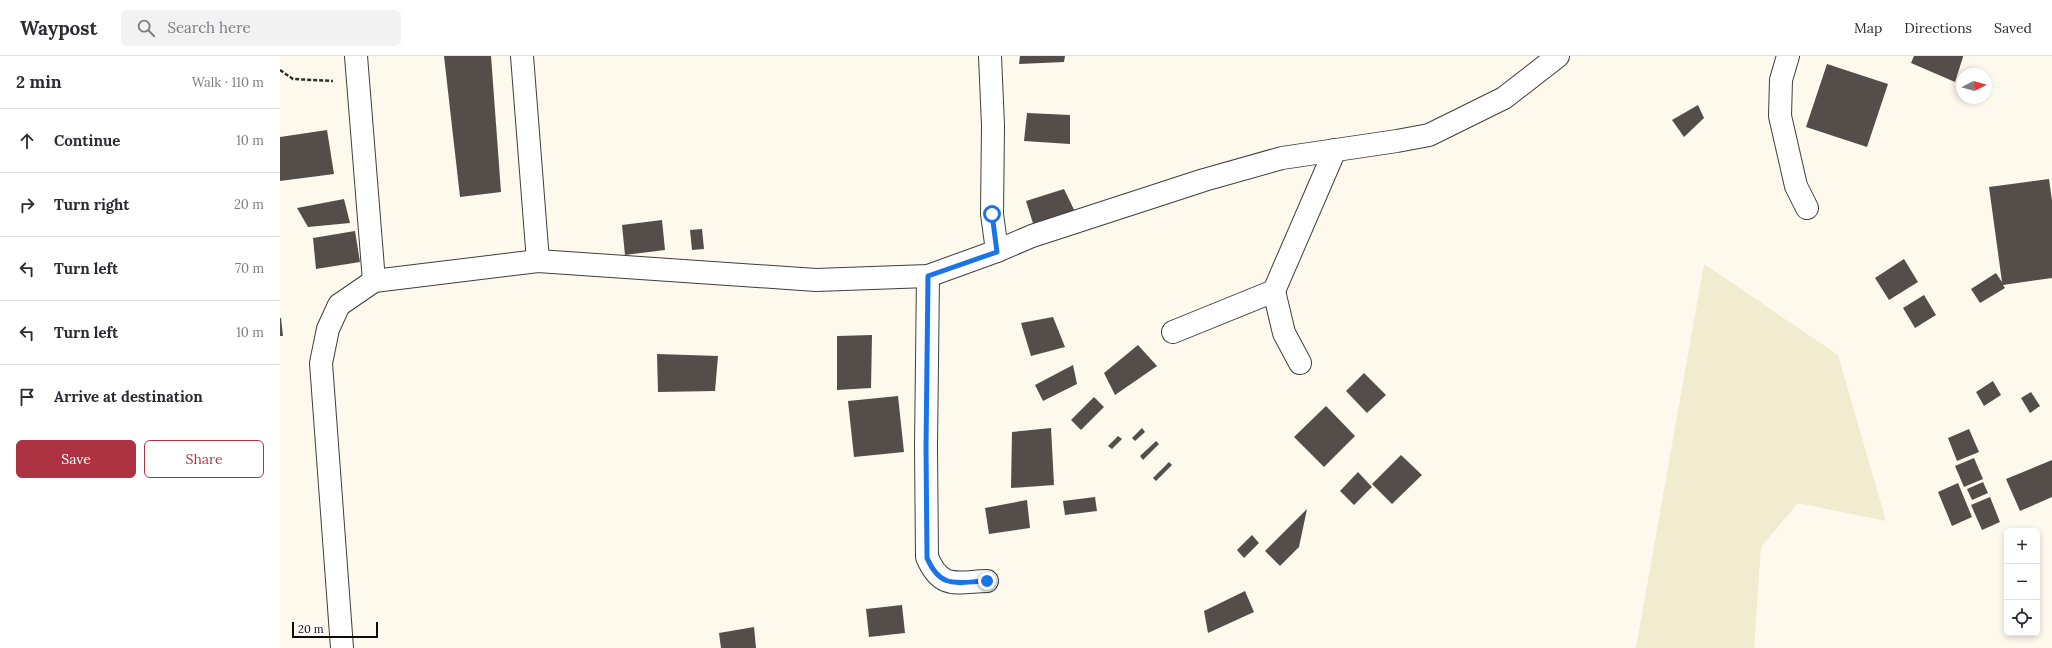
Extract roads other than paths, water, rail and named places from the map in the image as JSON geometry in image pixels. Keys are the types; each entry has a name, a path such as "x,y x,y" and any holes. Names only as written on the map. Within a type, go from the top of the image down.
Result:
{"street":[{"path":"356,56 374,281"},
{"path":"522,56 538,261"},
{"path":"990,56 993,125 992,214 997,252"},
{"path":"342,648 321,363 328,329 339,304 374,281 538,261 816,280 928,276 997,252 1032,236 1204,180 1282,158 1429,135 1504,98 1558,56"},
{"path":"1788,56 1781,80 1780,116 1796,186 1807,208"},
{"path":"1300,363 1284,333 1274,291 1335,150"},
{"path":"928,276 926,447 927,558 933,571 941,579 953,582 987,581"},
{"path":"1173,332 1274,291"}]}
